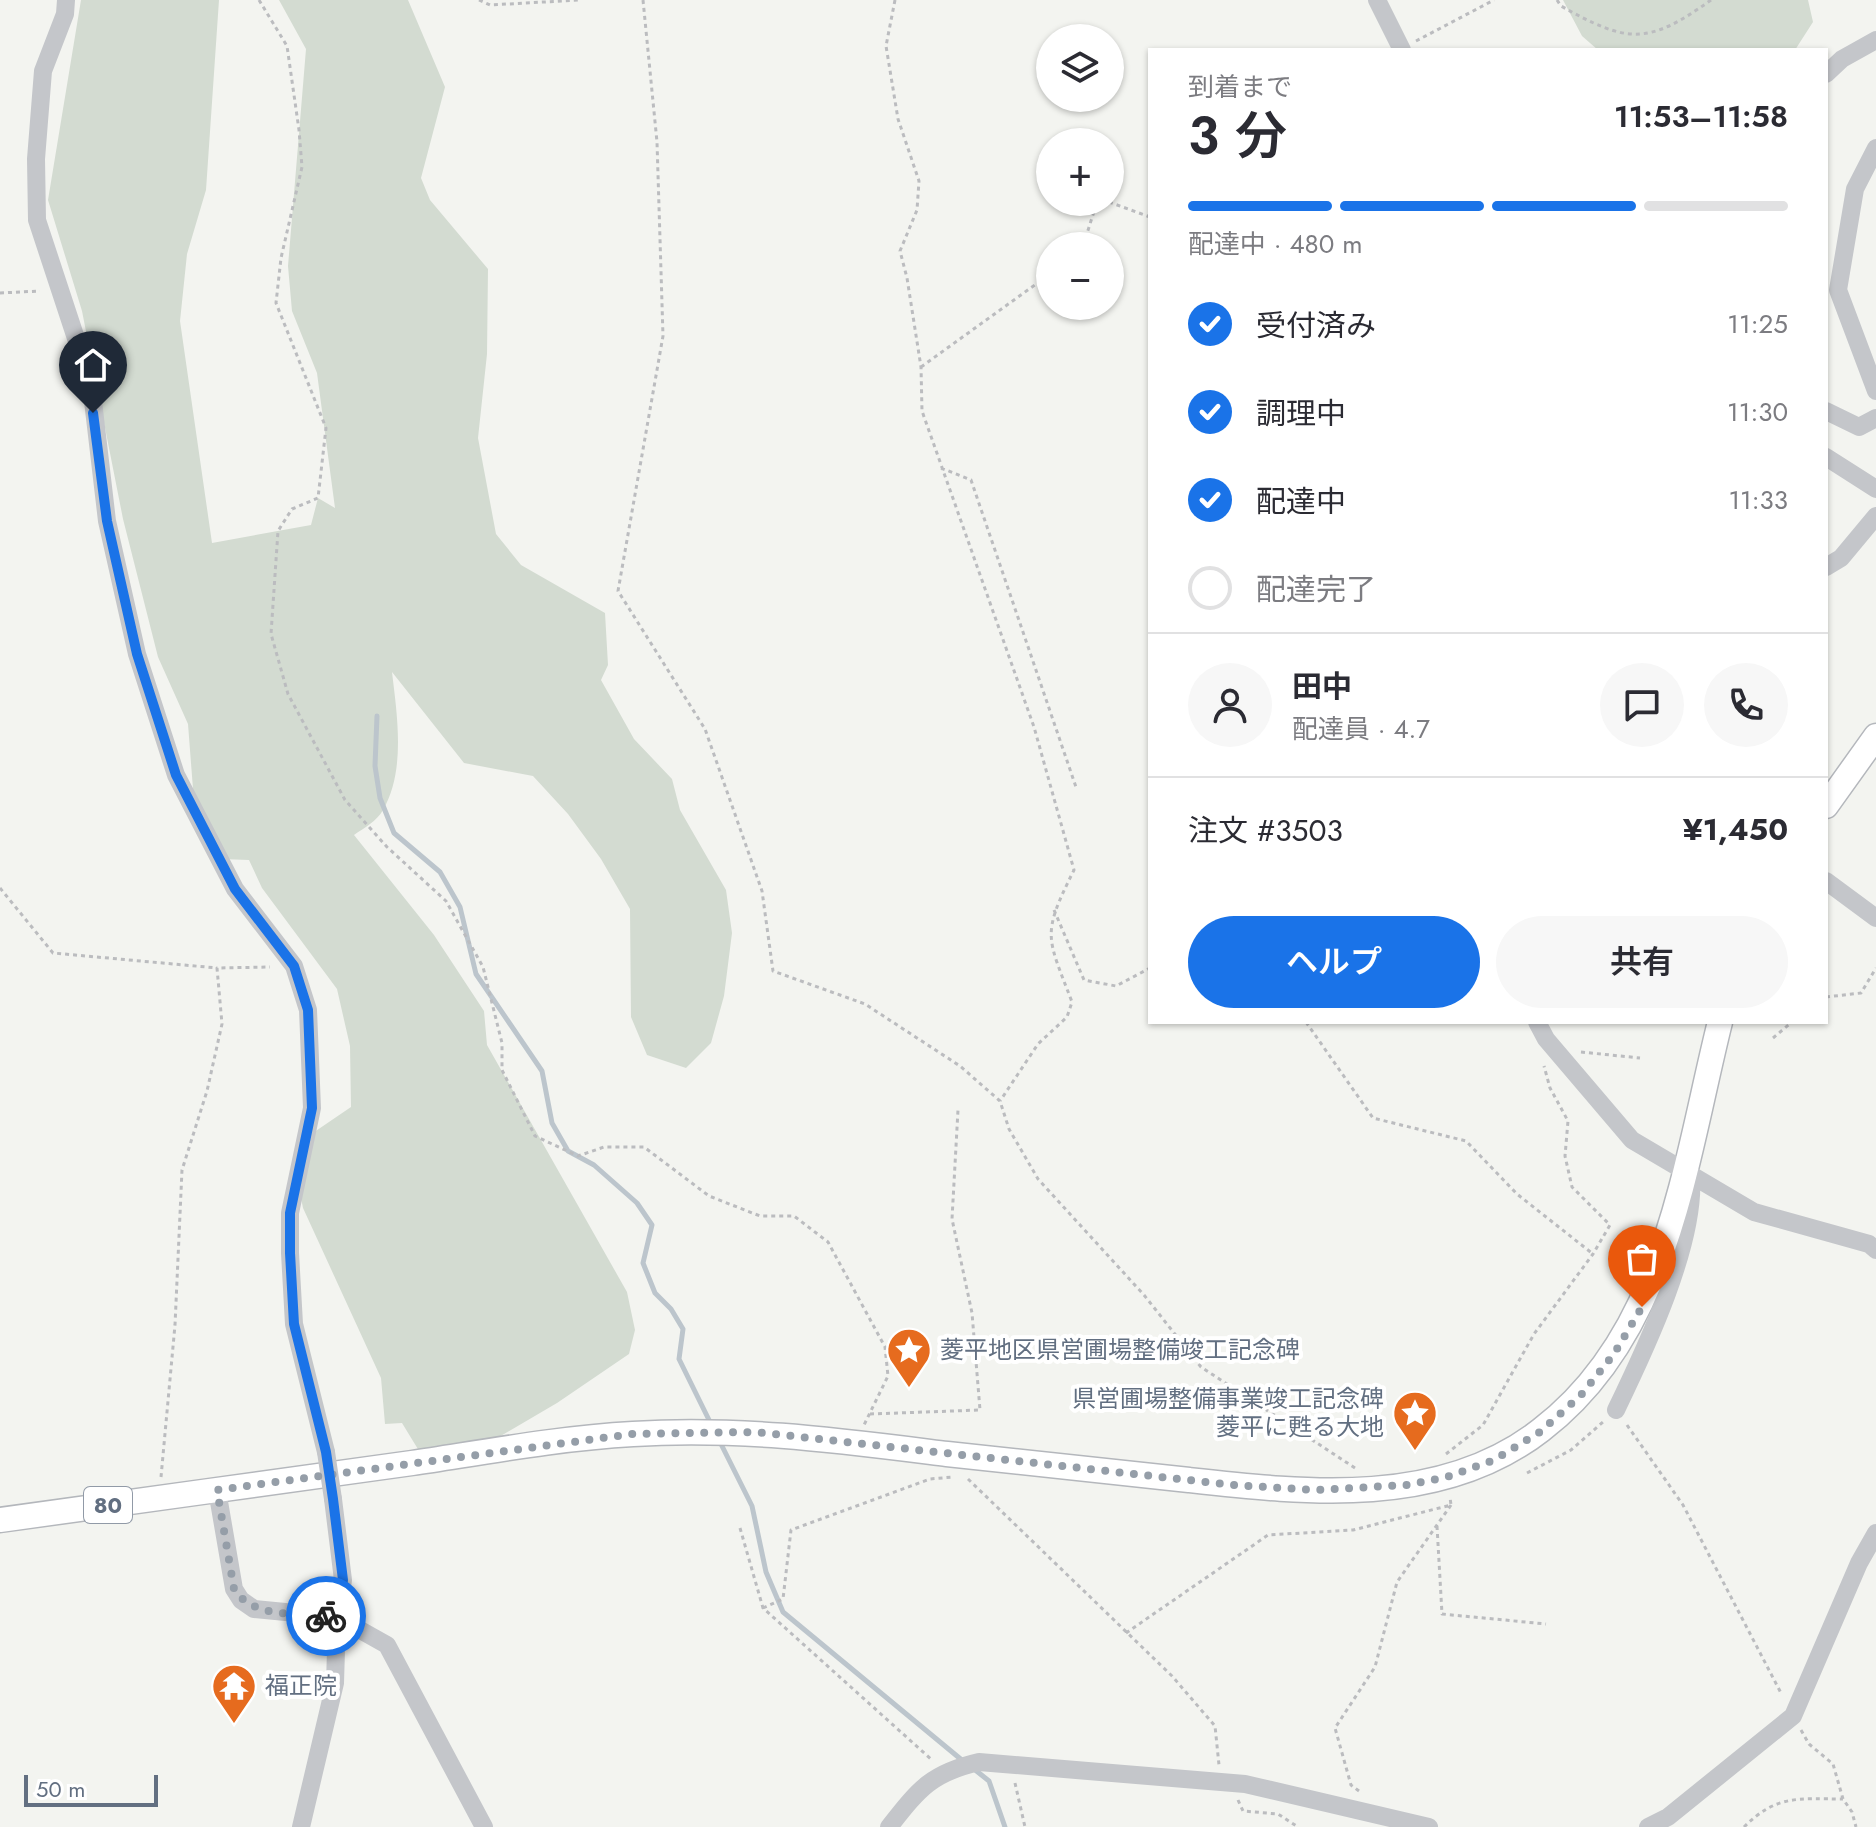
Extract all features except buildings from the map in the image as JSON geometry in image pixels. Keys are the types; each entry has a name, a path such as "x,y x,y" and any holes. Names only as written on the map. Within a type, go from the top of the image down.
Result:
{"main road":[{"path":"1828,803 1876,736"},
{"name":"80","path":"0,1520 632,1434 756,1432 1233,1485 1316,1490 1385,1487 1443,1468 1494,1460 1540,1432 1581,1395 1614,1354 1642,1307 1688,1175 1720,1024"}],"street":[{"path":"66,0 65,14 43,71 36,159 37,220 91,384 107,521 137,654 176,775 235,889 294,966 308,1010 313,1065 312,1108 290,1213 294,1324 326,1452 343,1580 337,1617 335,1683 301,1827"},
{"path":"1377,0 1401,48"},
{"path":"1828,72 1842,59 1876,40"},
{"path":"1876,148 1855,189 1838,290 1876,391"},
{"path":"1828,412 1859,427 1876,418"},
{"path":"1828,458 1876,489"},
{"path":"1828,566 1841,558 1876,516"},
{"path":"1828,882 1876,918"},
{"path":"1546,1037 1632,1140 1754,1212 1869,1244 1876,1250"},
{"path":"1616,1410 1647,1347 1672,1273 1693,1201 1688,1175"},
{"path":"217,1490 234,1589 241,1600 254,1609 337,1617 387,1645 484,1827"},
{"path":"1648,1827 1668,1817 1793,1716 1859,1563 1876,1533"},
{"path":"889,1827 908,1803 943,1770 979,1762 1225,1781 1429,1827"}],"path":[{"path":"259,0 287,46 302,167 284,244 276,303 326,428 318,498 292,509 278,531 271,634 288,694 345,800 387,847 446,901 483,967 502,1043 502,1070 535,1136 578,1156 604,1147 644,1147 709,1196 760,1216 794,1216 828,1242 885,1347 888,1376 855,1442"},
{"path":"479,0 490,5 580,0"},
{"path":"643,0 657,142 663,336 618,591 705,729 762,891 773,971 865,1004 960,1066 1000,1101 1009,1129 1038,1179 1144,1295 1201,1367 1385,1487"},
{"path":"895,0 886,46 898,119 919,181 917,210 900,251 921,367 922,411 1034,727 1074,870 1054,910 1049,941 1072,1002 1067,1017 1038,1044 1000,1101"},
{"path":"1404,48 1494,0"},
{"path":"1557,0 1561,6 1599,27 1633,37 1684,20 1711,0"},
{"path":"1124,207 1148,216"},
{"path":"921,367 1036,284"},
{"path":"0,293 60,289"},
{"path":"941,468 971,480 1077,790"},
{"path":"0,888 53,953 217,968 294,966"},
{"path":"1054,910 1084,980 1116,986 1148,969"},
{"path":"159,1498 175,1325 182,1170 222,1024 217,968"},
{"path":"1828,997 1861,993 1876,968"},
{"path":"1307,1024 1373,1118 1466,1141 1517,1194 1593,1254"},
{"path":"1773,1038 1790,1024"},
{"path":"1362,1794 1351,1785 1335,1728 1375,1667 1397,1582 1451,1505 1443,1468 1483,1425 1534,1334 1593,1254 1610,1225 1572,1187 1565,1156 1568,1121 1550,1088 1538,1043 1546,1037 1640,1058"},
{"path":"869,1414 980,1410 972,1313 952,1219 958,1110"},
{"path":"1527,1473 1571,1450 1616,1410 1683,1505 1809,1744 1833,1764 1843,1799 1852,1812 1856,1827"},
{"path":"763,1608 783,1599 791,1530 930,1479 965,1476 1172,1676 1215,1726 1225,1781 1243,1811 1278,1814 1298,1827"},
{"path":"1126,1633 1268,1535 1353,1530 1451,1505"},
{"path":"1437,1526 1442,1614 1546,1624"},
{"path":"740,1528 763,1608 943,1770"},
{"path":"1010,1763 1025,1827"},
{"path":"1744,1827 1763,1809 1784,1799 1843,1799"}],"shaded area":[{"path":"81,0 219,0 206,190 187,254 180,321 212,543 311,525 318,498 335,508 317,373 292,311 288,266 306,49 279,0 408,0 445,87 421,178 430,200 488,269 487,354 478,438 496,534 521,565 605,613 608,665 601,680 634,739 672,779 680,810 726,890 732,933 724,996 711,1043 686,1068 647,1055 631,1017 630,909 601,859 568,814 533,776 464,763 392,672 398,742 395,778 380,814 354,835 434,935 484,1011 487,1045 627,1292 635,1330 629,1354 557,1403 475,1451 424,1459 402,1423 385,1424 381,1378 303,1208 294,1163 304,1139 351,1107 350,1046 337,989 262,888 249,860 221,859 195,815 188,724 158,657 123,519 82,311 48,200"},
{"path":"1563,0 1808,0 1813,22 1796,48 1596,48 1582,36"}],"waterway":[{"path":"377,716 375,766 380,798 394,833 440,872 460,907 476,974 542,1071 552,1123 568,1151 594,1165 637,1203 652,1225 643,1263 655,1293 671,1309 683,1329 679,1359 711,1424"},
{"path":"719,1440 752,1506 766,1572 783,1612 963,1761"},
{"path":"974,1769 989,1781 1005,1827"}],"way so far":[{"path":"326,1616 254,1609 241,1600 234,1589 217,1490 632,1434 756,1432 1233,1485 1370,1490 1447,1477 1494,1460 1540,1432 1581,1395 1614,1354 1642,1307"}],"place":[{"name":"菱平地区県営圃場整備竣工記念碑","path":"909,1389"},
{"name":"県営圃場整備事業竣工記念碑 菱平に甦る大地","path":"1415,1452"},
{"name":"福正院","path":"234,1725"}],"route":[{"path":"93,413 107,521 137,654 176,775 235,889 255,911 294,966 308,1010 313,1065 312,1108 290,1213 290,1253 294,1324 326,1452 343,1580 337,1617 326,1616"}]}
